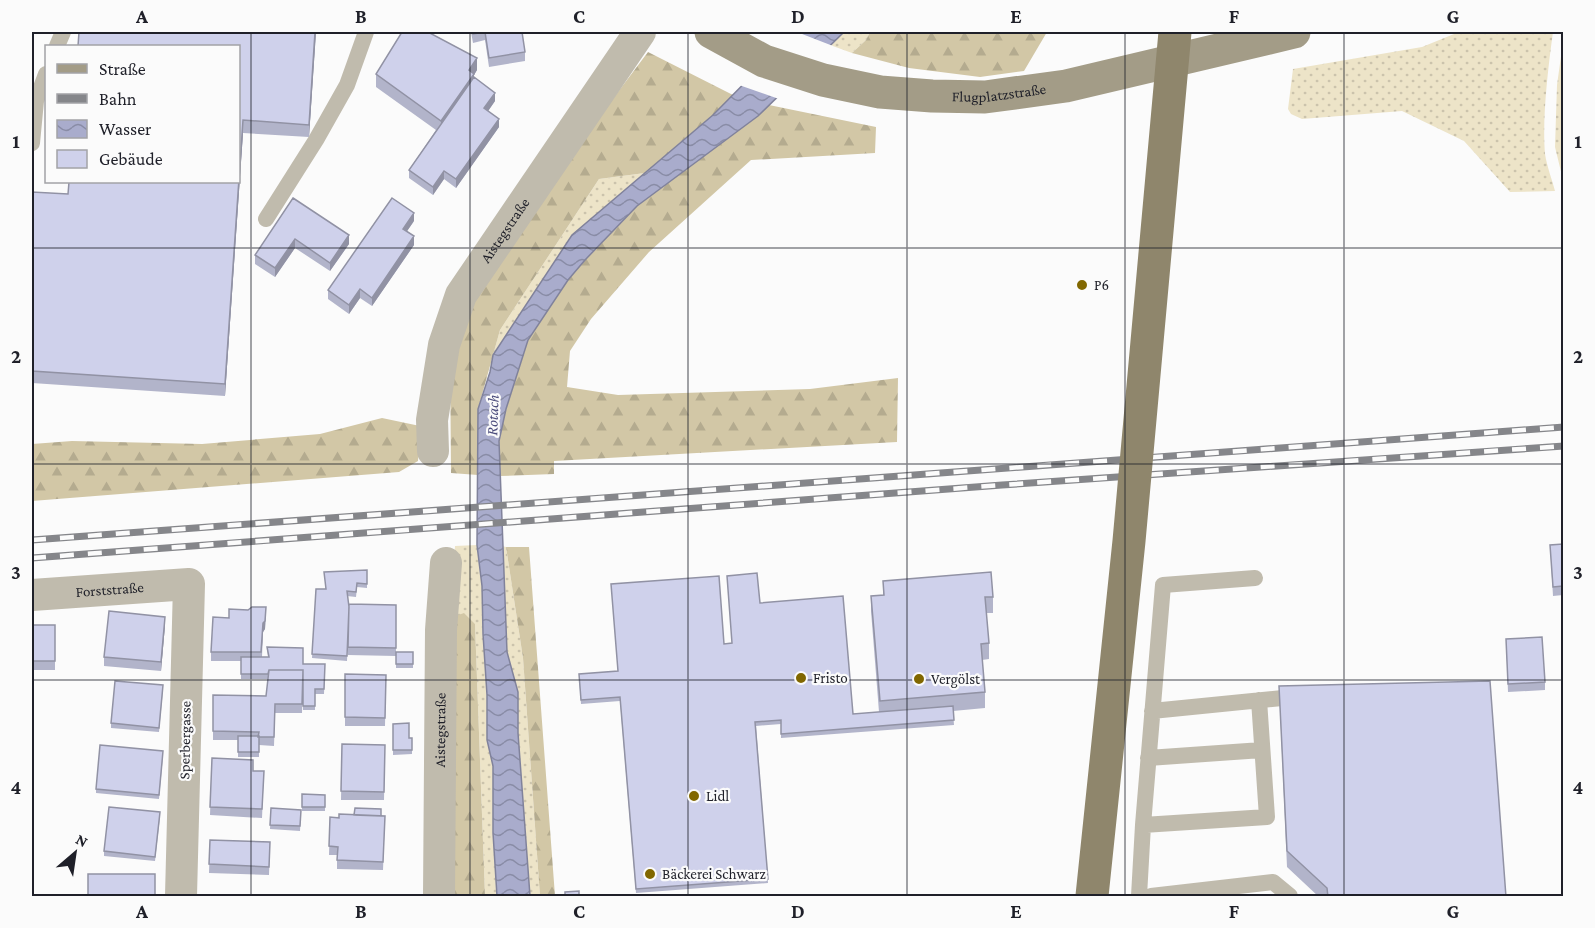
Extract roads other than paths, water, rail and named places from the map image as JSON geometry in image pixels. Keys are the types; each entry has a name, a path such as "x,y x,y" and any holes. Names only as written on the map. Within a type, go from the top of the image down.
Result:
{"main road":[{"path":"1092,897 1129,541 1175,32"}],"street":[{"name":"Aistegstraße","path":"434,451 432,420 444,345 461,295 640,32"},
{"name":"Flugplatzstraße","path":"714,34 764,61 823,80 880,92 985,97 1066,86 1294,32"},
{"name":"Aistegstraße","path":"439,897 441,630 446,563"},
{"name":"Forststraße","path":"32,595 189,584"},
{"name":"Sperbergasse","path":"181,897 189,584"}],"lane":[{"path":"266,219 316,140 347,85 366,32"},
{"path":"32,143 36,101 45,77"},
{"path":"1139,897 1162,585 1255,578"},
{"path":"1152,711 1315,695"},
{"path":"1143,825 1267,817 1259,700"},
{"path":"1148,758 1262,750"},
{"path":"1151,897 1273,882 1290,897"}],"water":[{"name":"Rotach","path":"795,32 844,32 758,116 637,206 568,280 528,340 506,409 499,441 507,652 518,692 518,733 530,896 497,896 493,833 493,766 487,740 482,586 477,545 478,409 493,355 572,235 713,115"}],"railway":[{"path":"32,540 1564,427"},
{"path":"32,558 1002,485 1564,446"}],"place":[{"name":"P6","path":"1082,285"},
{"name":"Fristo","path":"801,678"},
{"name":"Vergölst","path":"919,679"},
{"name":"Lidl","path":"694,796"},
{"name":"Bäckerei Schwarz","path":"650,874"}]}
